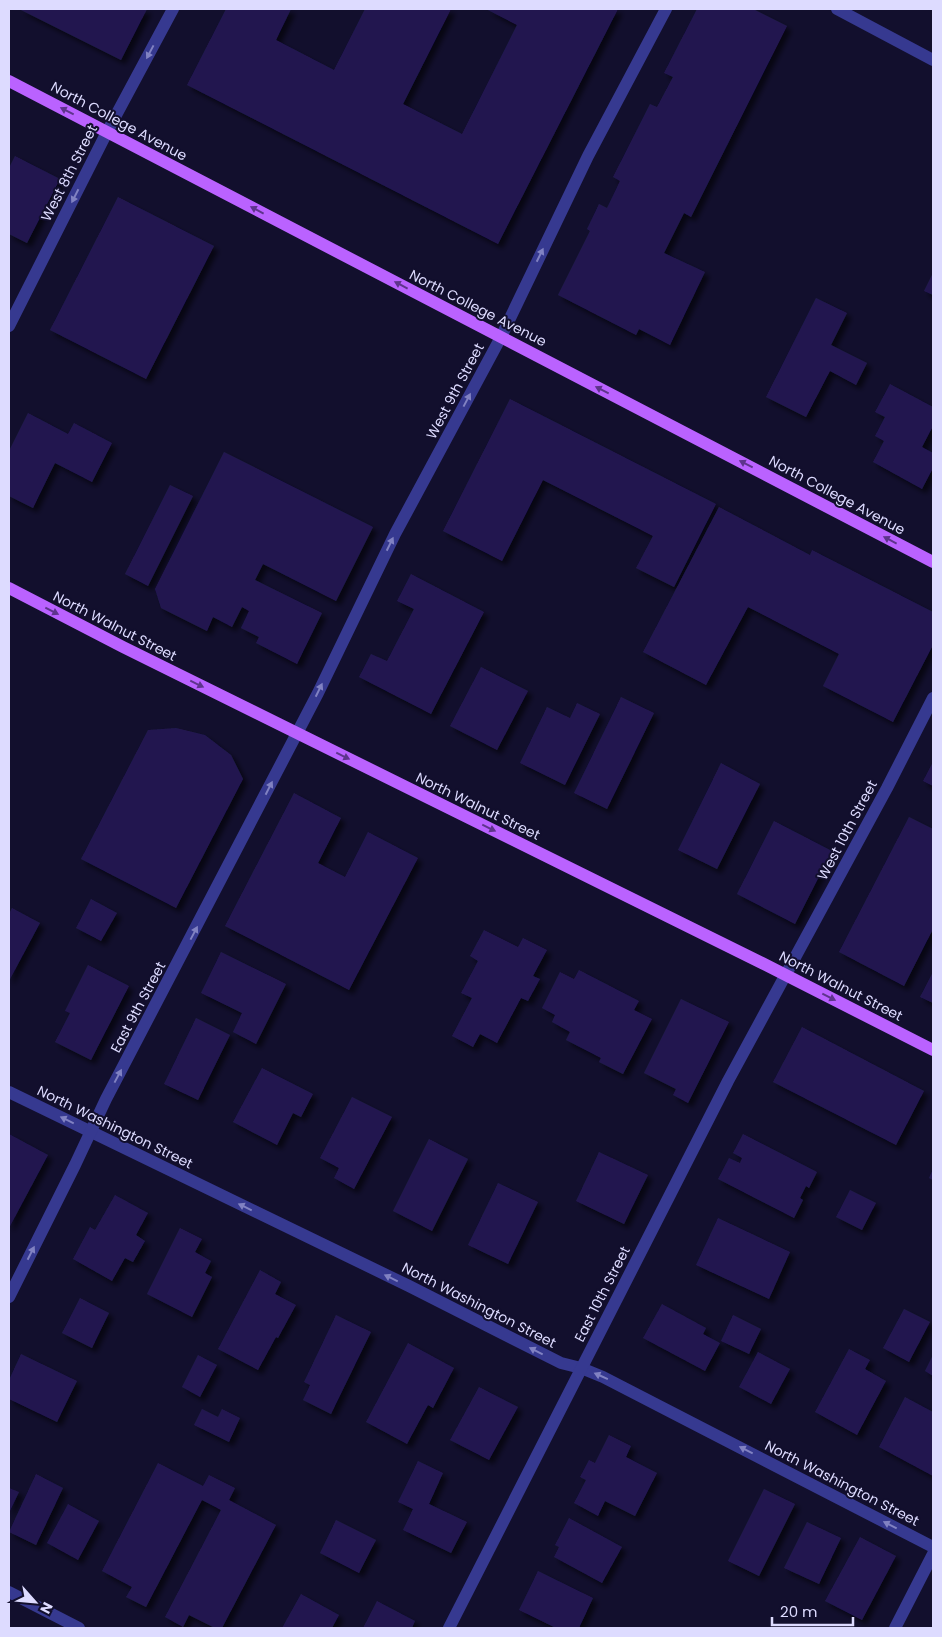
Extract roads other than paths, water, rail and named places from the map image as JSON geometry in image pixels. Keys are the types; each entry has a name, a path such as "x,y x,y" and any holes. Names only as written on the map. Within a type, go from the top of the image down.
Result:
{"main road":[{"name":"North College Avenue","path":"9,81 933,562"},
{"name":"North Walnut Street","path":"9,588 123,647 786,975 933,1050"}],"street":[{"name":"West 8th Street","path":"9,326 107,132 172,9"},
{"name":"West 9th Street","path":"297,733 395,534 501,337 588,156 666,9"},
{"path":"837,9 933,60"},
{"name":"West 10th Street","path":"786,975 887,788 933,698"},
{"name":"East 9th Street","path":"9,1297 106,1099 297,733"},
{"name":"East 10th Street","path":"449,1628 698,1139 786,975"},
{"name":"North Washington Street","path":"9,1092 409,1286 560,1363 581,1368 609,1380 933,1547"},
{"path":"895,1628 933,1554"},
{"path":"9,1592 79,1628"}]}
